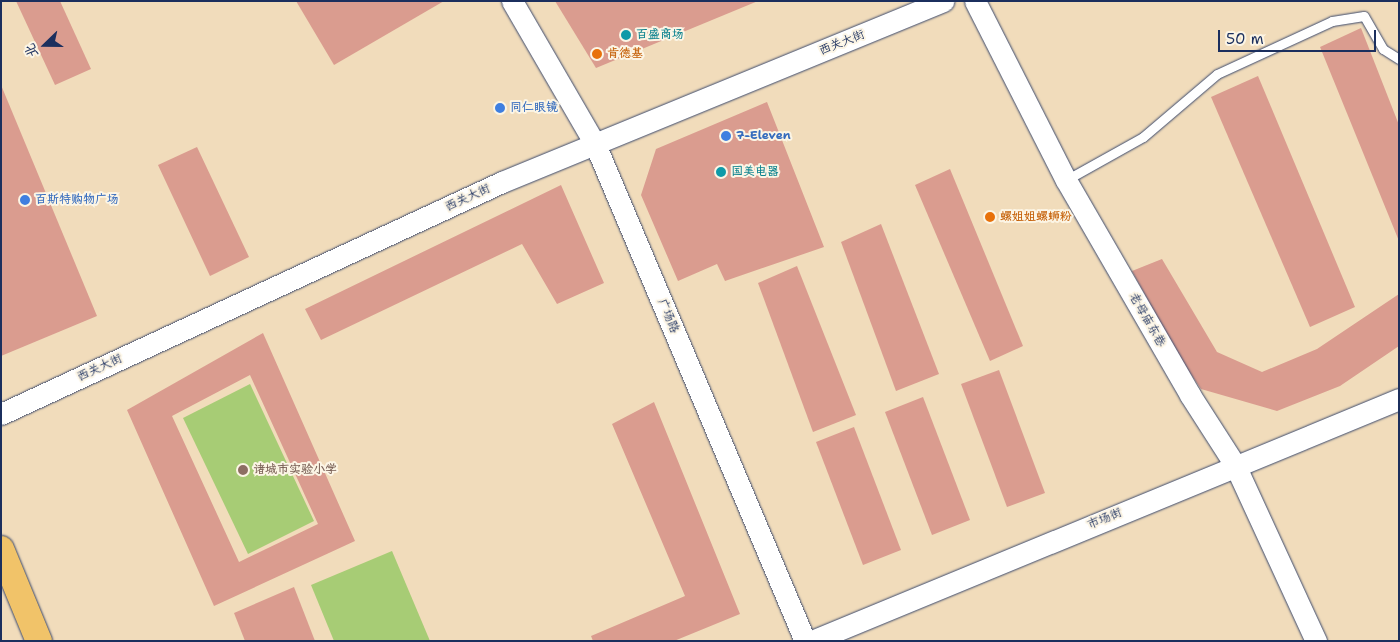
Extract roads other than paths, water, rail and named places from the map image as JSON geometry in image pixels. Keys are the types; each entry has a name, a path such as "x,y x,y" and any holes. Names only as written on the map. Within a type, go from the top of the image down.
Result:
{"main road":[{"path":"1,549 39,641"}],"street":[{"name":"广场路","path":"512,1 595,144 805,641"},
{"name":"西关大街","path":"1,414 502,182 943,1"},
{"name":"老母庙东巷","path":"975,1 1066,180 1190,395 1236,465 1316,641"},
{"name":"市场街","path":"812,641 1399,399"}],"lane":[{"path":"1066,180 1143,137 1217,74 1332,21 1364,16 1383,49 1399,59"}],"place":[{"name":"百盛商场","path":"626,35"},
{"name":"肯德基","path":"597,54"},
{"name":"同仁眼镜","path":"500,108"},
{"name":"7-Eleven","path":"726,136"},
{"name":"国美电器","path":"721,172"},
{"name":"百斯特购物广场","path":"25,200"},
{"name":"螺姐姐螺蛳粉","path":"990,217"},
{"name":"诸城市实验小学","path":"243,470"}]}
